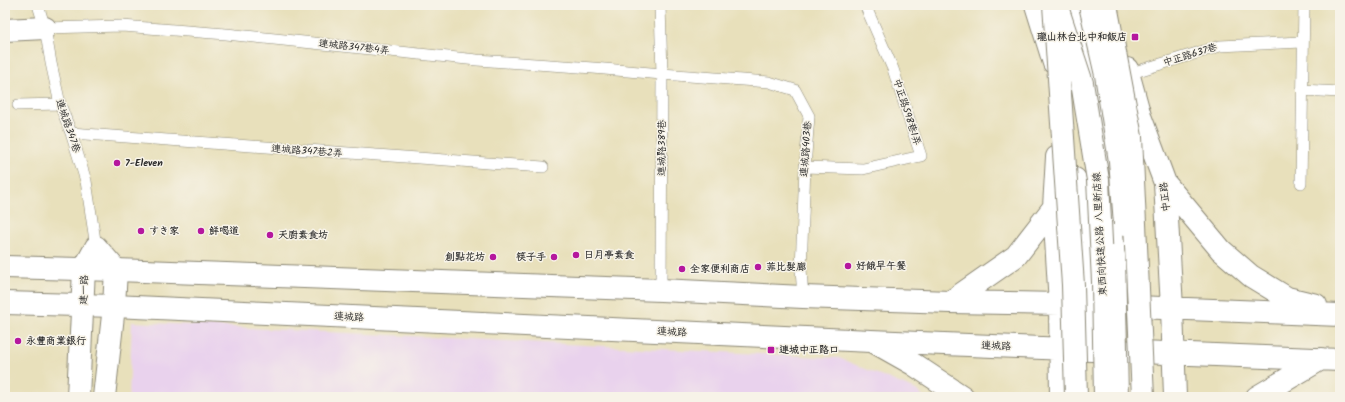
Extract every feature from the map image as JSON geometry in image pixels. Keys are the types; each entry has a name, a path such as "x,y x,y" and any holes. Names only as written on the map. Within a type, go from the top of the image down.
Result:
{"main road":[{"path":"1036,5 1054,66 1059,103 1070,144 1082,232 1089,349"},
{"path":"1055,5 1074,284 1076,397"},
{"name":"東西向快速公路 八里新店線","path":"1055,5 1082,84 1098,180 1103,282 1105,397"},
{"path":"1069,5 1089,65 1105,140 1114,256 1117,397"},
{"path":"1090,5 1106,76 1120,161 1131,285 1133,397"},
{"path":"1097,5 1098,64 1112,153 1118,224 1114,256"},
{"path":"1106,5 1131,137 1142,397"},
{"name":"中正路","path":"1113,5 1128,74 1140,116 1165,183 1175,397"},
{"path":"5,30 45,28"},
{"path":"1059,103 1054,207 1060,304 1061,397"},
{"path":"1165,183 1221,250 1251,276 1287,298 1340,313"},
{"path":"950,302 1016,256 1054,207"},
{"path":"96,247 116,270 114,306 104,397"},
{"name":"建一路","path":"78,397 84,269 96,247"},
{"path":"5,267 662,290 803,297 950,302 1086,304 1340,313"},
{"name":"連城路","path":"5,303 114,306 871,341 1330,359"},
{"path":"1138,306 1142,397"},
{"path":"871,341 913,364 963,397"},
{"path":"1257,397 1330,359"}],"lane":[{"name":"連城路347巷","path":"38,5 45,28 60,104 86,181 96,247"},
{"name":"連城路389巷","path":"660,5 662,74 662,290"},
{"name":"中正路598巷1弄","path":"805,167 863,169 921,156 893,69 866,5"},
{"path":"1300,183 1304,5"},
{"name":"連城路347巷4弄","path":"45,28 122,26 226,34 477,60 662,74"},
{"name":"中正路637巷","path":"1128,74 1220,46 1302,42"},
{"name":"連城路403巷","path":"662,74 769,82 795,90 809,116 805,167 801,269 803,297"},
{"path":"1302,90 1340,92"},
{"path":"18,105 60,104"},
{"name":"連城路347巷2弄","path":"71,133 544,167"}],"shaded area":[{"path":"132,322 839,358 916,390 924,397 129,397"}],"place":[{"name":"瓏山林台北中和飯店","path":"1135,37"},
{"name":"7-Eleven","path":"117,163"},
{"name":"すき家","path":"141,231"},
{"name":"鮮喝道","path":"201,231"},
{"name":"天廚素食坊","path":"270,235"},
{"name":"日月亭素食","path":"576,255"},
{"name":"創點花坊","path":"493,257"},
{"name":"筷子手","path":"554,257"},
{"name":"好餓早午餐","path":"848,266"},
{"name":"菲比髮廊","path":"758,267"},
{"name":"全家便利商店","path":"682,269"},
{"name":"永豐商業銀行","path":"18,341"},
{"name":"連城中正路口","path":"771,350"}]}
